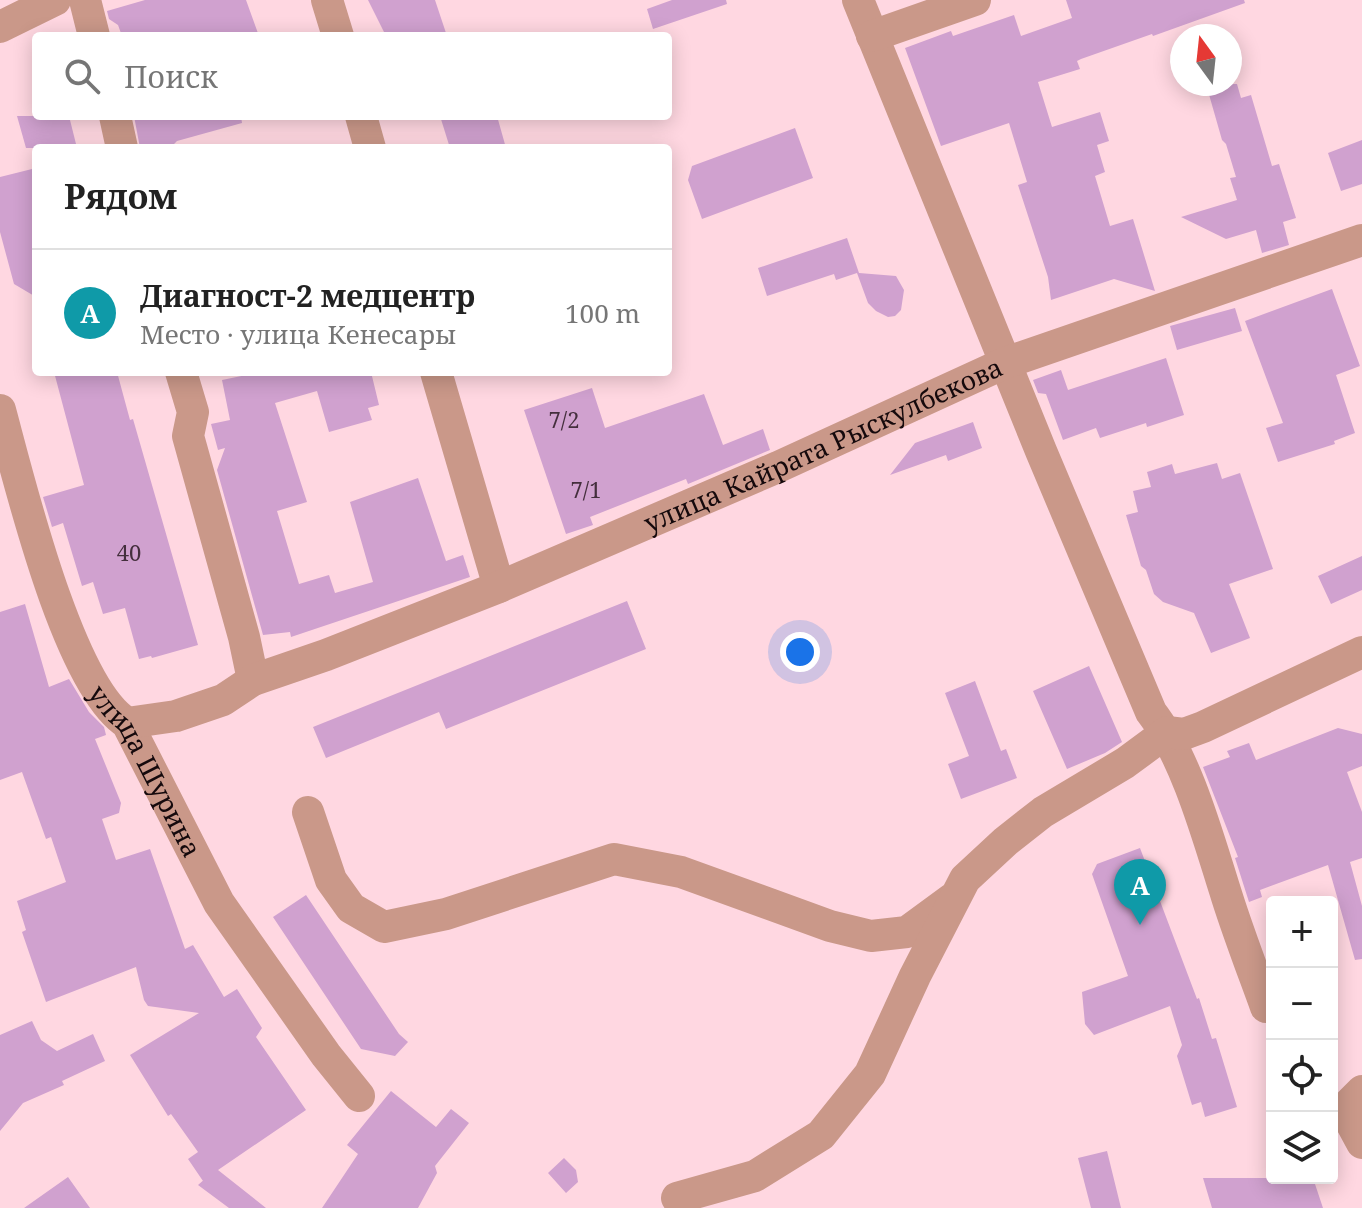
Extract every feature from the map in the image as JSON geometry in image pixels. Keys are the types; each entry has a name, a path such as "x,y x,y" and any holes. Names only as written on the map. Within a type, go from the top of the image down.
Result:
{"street":[{"path":"0,27 55,0"},
{"path":"85,0 93,32"},
{"path":"327,0 337,32"},
{"path":"858,0 1151,712 1167,732 1205,828 1238,933 1266,1007"},
{"path":"872,36 975,0"},
{"path":"116,120 121,144"},
{"path":"362,120 369,144"},
{"name":"улица Кайрата Рыскулбекова","path":"127,723 176,716 223,700 253,680 326,655 499,587 778,467 1005,363 1362,240"},
{"path":"182,376 193,412 188,436 253,680"},
{"path":"437,376 499,587"},
{"name":"улица Шурина","path":"0,410 33,530 59,609 87,672 116,716 127,723 219,903 326,1055 359,1096"},
{"path":"677,1198 755,1176 821,1135 870,1074 915,976 965,879 1006,841 1043,812 1125,763 1167,732 1184,734 1203,727 1362,652"},
{"path":"308,812 331,880 351,908 384,927 446,914 614,859 681,872 830,926 871,936 907,932 957,894"},
{"path":"1362,1091 1350,1103 1348,1117 1362,1143"}],"building":[{"path":"145,0 246,0 258,32 121,32 118,25 109,19 107,11"},
{"path":"368,0 435,0 446,32 384,32"},
{"path":"672,0 726,0 727,4 653,29 647,9"},
{"path":"1066,0 1244,0 1245,3 1186,24 1170,24 1170,30 1081,59 1077,61 1080,69 1038,82 1052,127 1100,112 1109,141 1097,145 1105,172 1095,176 1110,226 1133,219 1155,291 1114,279 1051,300 1048,277 1018,185 1027,182 1009,123 941,146 905,48 951,31 953,36 1014,15 1021,36 1072,18"},
{"path":"1251,95 1272,166 1279,164 1296,218 1283,222 1289,245 1262,253 1256,230 1226,239 1181,217 1237,200 1230,178 1236,177 1209,96 1241,98"},
{"path":"17,116 32,116 32,120 70,120 76,144 32,144 32,148 26,148"},
{"path":"135,120 242,120 242,123 174,144 139,144"},
{"path":"441,120 498,120 505,144 449,144"},
{"path":"795,128 813,178 702,219 688,180 692,166"},
{"path":"1362,140 1362,184 1341,191 1328,153"},
{"path":"32,169 32,295 14,284 0,232 0,177"},
{"path":"847,238 859,273 896,276 904,290 901,310 895,316 888,317 868,303 857,273 836,280 834,274 767,296 758,268"},
{"path":"1332,289 1360,366 1336,375 1355,433 1334,441 1335,444 1278,462 1266,428 1283,423 1245,321"},
{"path":"1235,308 1242,331 1177,350 1170,326"},
{"path":"1166,358 1184,415 1100,438 1096,428 1063,440 1046,394 1038,393 1033,380 1061,370 1068,390"},
{"path":"55,376 118,376 198,645 139,659 125,608 103,614 93,582 82,586 63,523 52,527 43,497 84,485"},
{"path":"242,376 372,376 379,405 368,408 372,420 329,432 317,391 275,403 307,502 277,511 299,584 329,575 335,593 373,582 350,502 418,478 446,561 463,555 470,577 291,637 290,632 263,635 217,470 225,448 218,450 211,424 230,420 222,380"},
{"path":"592,388 605,428 704,394 723,445 763,429 770,450 688,484 686,479 590,517 593,525 566,534 524,410"},
{"path":"973,422 982,448 948,461 946,455 890,475 915,443"},
{"path":"1217,463 1222,479 1240,473 1273,569 1229,584 1250,638 1211,653 1194,613 1163,602 1154,594 1146,570 1141,566 1126,515 1138,512 1133,491 1151,487 1147,472 1172,464 1175,474"},
{"path":"1362,556 1362,590 1331,604 1318,576"},
{"path":"627,601 646,649 446,729 439,712 326,758 313,727"},
{"path":"25,604 49,687 69,679 89,712 104,727 106,735 95,739 121,803 119,813 102,819 116,860 150,849 185,949 193,945 224,997 237,989 262,1028 256,1037 306,1110 218,1170 266,1208 229,1208 198,1185 203,1181 188,1159 198,1152 171,1114 168,1116 130,1055 199,1013 148,1006 136,967 46,1002 22,932 26,930 17,901 66,882 51,837 46,839 22,772 0,780 0,612"},
{"path":"1089,666 1122,742 1067,769 1033,691"},
{"path":"975,681 1001,751 1006,749 1017,778 961,799 948,764 969,756 945,693"},
{"path":"1338,728 1362,734 1362,766 1347,772 1362,812 1362,858 1350,862 1362,906 1362,959 1355,960 1328,865 1260,890 1262,897 1249,902 1235,858 1238,857 1203,767 1230,757 1227,751 1249,743 1256,760"},
{"path":"1140,848 1212,1039 1216,1038 1237,1107 1205,1117 1201,1102 1192,1105 1177,1056 1182,1045 1170,1006 1094,1035 1085,1024 1082,992 1128,976 1092,874 1097,864"},
{"path":"306,895 399,1034 408,1042 395,1056 361,1049 273,917"},
{"path":"32,1021 41,1040 57,1051 93,1034 105,1061 62,1081 64,1085 23,1103 0,1131 0,1035"},
{"path":"391,1091 436,1127 451,1109 469,1123 435,1166 437,1173 418,1208 322,1208 358,1154 347,1145"},
{"path":"1107,1151 1121,1208 1091,1208 1078,1158"},
{"path":"564,1158 576,1170 578,1182 566,1193 548,1173"},
{"path":"68,1177 90,1208 24,1208"},
{"path":"1203,1178 1266,1178 1266,1184 1315,1184 1323,1208 1212,1208"}],"place":[{"name":"Диагност-2 медцентр","path":"1140,925"}]}
